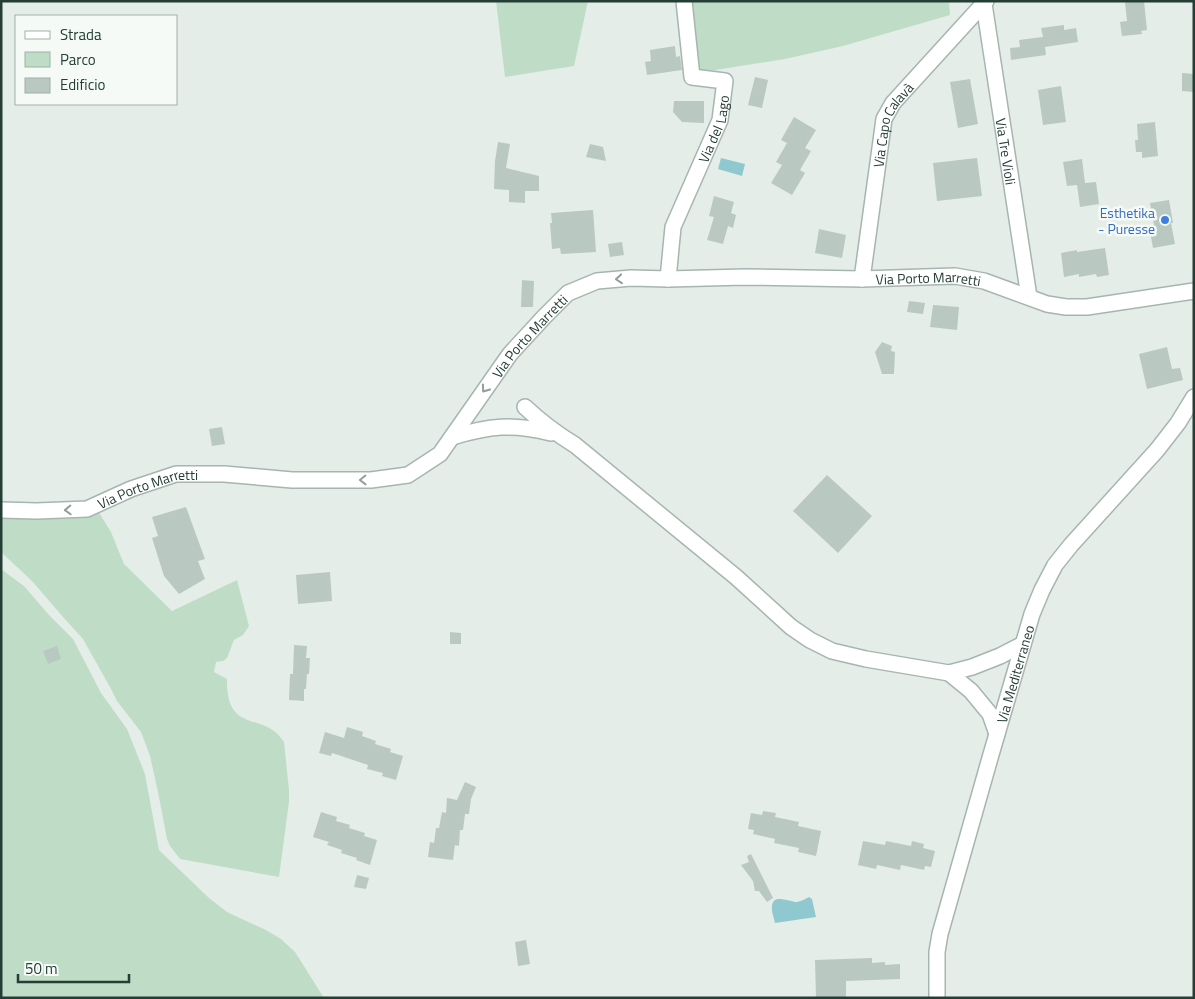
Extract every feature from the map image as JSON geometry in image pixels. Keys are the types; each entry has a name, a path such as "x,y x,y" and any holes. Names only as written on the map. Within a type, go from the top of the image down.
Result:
{"street":[{"name":"Via del Lago","path":"668,279 672,227 720,120 725,82 692,77 684,1"},
{"name":"Via Capo Calavà","path":"862,279 884,119 893,104 985,3"},
{"name":"Via Tre Violi","path":"985,3 1029,297"},
{"name":"Via Porto Marretti","path":"1,510 87,509 131,489 176,474 224,474 292,480 371,480 408,475 440,454 510,354 544,317 568,293 597,281 631,278 862,279 955,276 984,281 1047,304 1066,307 1087,307 1194,290"},
{"name":"Via Mediterraneo","path":"937,998 937,952 940,934 1023,644 1042,590 1055,565 1162,443 1178,423 1194,397"},
{"path":"525,407 538,420 575,445 736,577 791,627 810,640 832,651 866,659 948,673 972,667 1023,644"},
{"path":"452,437 486,428 510,426 535,428 558,434"},
{"path":"948,673 971,691 990,714 997,734"}],"green space":[{"path":"496,1 588,1 574,66 505,77"},
{"path":"690,1 949,1 950,15 843,46 785,59 697,73"},
{"path":"98,511 111,532 124,564 172,611 237,580 249,626 243,635 234,640 227,658 216,662 214,672 227,679 228,697 239,716 276,732 284,742 289,802 279,877 180,859 167,839 150,756 141,732 117,701 83,639 32,581 1,552 1,513"},
{"path":"1,569 24,586 73,639 101,693 127,729 145,774 159,850 209,898 227,912 281,939 295,952 324,998 1,998"}],"water":[{"path":"721,158 745,164 742,176 718,169"},
{"path":"809,897 812,899 816,917 775,923 772,908 775,900 782,899 797,902"}],"building":[{"path":"1144,1 1147,30 1141,31 1142,34 1122,36 1120,22 1127,21 1125,2"},
{"path":"1064,25 1064,30 1076,28 1078,42 1045,47 1046,55 1011,60 1010,48 1020,47 1019,40 1043,37 1041,28"},
{"path":"675,46 676,57 680,56 682,70 647,75 645,62 651,61 650,50"},
{"path":"1182,73 1194,74 1194,92 1182,91"},
{"path":"755,77 768,80 762,108 748,105"},
{"path":"970,79 978,124 958,128 950,82"},
{"path":"1061,86 1066,122 1043,125 1038,90"},
{"path":"674,101 704,101 704,123 682,122 673,112"},
{"path":"794,117 816,130 805,148 811,151 800,170 805,173 792,195 771,183 782,165 776,162 787,143 781,140"},
{"path":"1155,122 1158,156 1142,158 1142,152 1136,152 1135,140 1138,140 1137,124"},
{"path":"498,142 510,144 506,168 539,176 539,191 525,191 525,203 509,202 509,190 494,189"},
{"path":"590,144 603,147 606,161 586,157"},
{"path":"977,158 982,196 937,201 933,163"},
{"path":"1082,159 1085,183 1096,182 1099,204 1080,207 1077,185 1067,186 1063,162"},
{"path":"714,196 734,202 731,213 736,215 733,228 728,226 723,244 707,240 714,217 709,216"},
{"path":"1169,200 1175,244 1153,248 1149,226 1154,225 1150,203"},
{"path":"593,210 596,252 561,254 560,248 552,249 551,213"},
{"path":"819,229 846,235 842,258 815,253"},
{"path":"622,242 624,255 610,257 608,244"},
{"path":"1105,248 1109,275 1097,277 1096,274 1079,277 1079,274 1064,277 1061,253"},
{"path":"522,280 534,281 533,307 521,307"},
{"path":"909,301 925,303 923,314 907,312"},
{"path":"933,305 959,307 957,330 930,327"},
{"path":"882,342 892,346 891,351 895,352 894,374 882,374 875,352"},
{"path":"1167,347 1172,369 1180,368 1183,380 1147,389 1139,354"},
{"path":"222,427 225,444 212,446 209,429"},
{"path":"827,475 872,516 838,553 793,511"},
{"path":"186,507 205,559 198,561 205,579 179,594 164,576 152,538 158,536 152,517"},
{"path":"330,572 332,601 298,604 296,575"},
{"path":"450,632 461,633 461,644 450,644"},
{"path":"294,645 307,646 306,658 310,658 309,674 307,674 306,689 304,689 304,701 289,700 290,674 293,674"},
{"path":"57,646 61,659 48,664 43,651"},
{"path":"347,727 363,732 362,736 376,741 375,744 391,749 390,752 403,756 396,780 382,776 383,773 367,769 368,765 332,753 331,756 319,753 325,732 344,738"},
{"path":"465,782 476,787 471,799 469,814 465,814 463,830 460,830 459,846 455,845 453,860 428,857 430,842 434,843 436,828 439,828 442,812 446,813 447,798 457,800"},
{"path":"763,811 776,813 775,817 799,822 798,826 821,831 816,856 798,852 799,848 774,843 775,839 753,834 754,830 748,829 751,813 762,815"},
{"path":"321,812 337,817 336,821 350,825 349,828 365,833 364,836 377,840 370,865 341,853 342,850 327,845 329,842 313,837"},
{"path":"863,841 885,845 886,841 911,846 912,841 924,844 923,848 935,851 931,867 925,866 924,870 901,865 900,870 877,865 876,869 858,865"},
{"path":"751,854 773,898 767,902 759,891 755,891 753,881 741,865 749,862 747,856"},
{"path":"357,875 369,878 366,889 354,887"},
{"path":"526,940 530,964 518,966 515,942"},
{"path":"872,958 872,963 885,962 885,965 900,964 900,979 846,981 846,998 816,998 815,960"}],"place":[{"name":"Esthetika - Puresse","path":"1165,220"}]}
